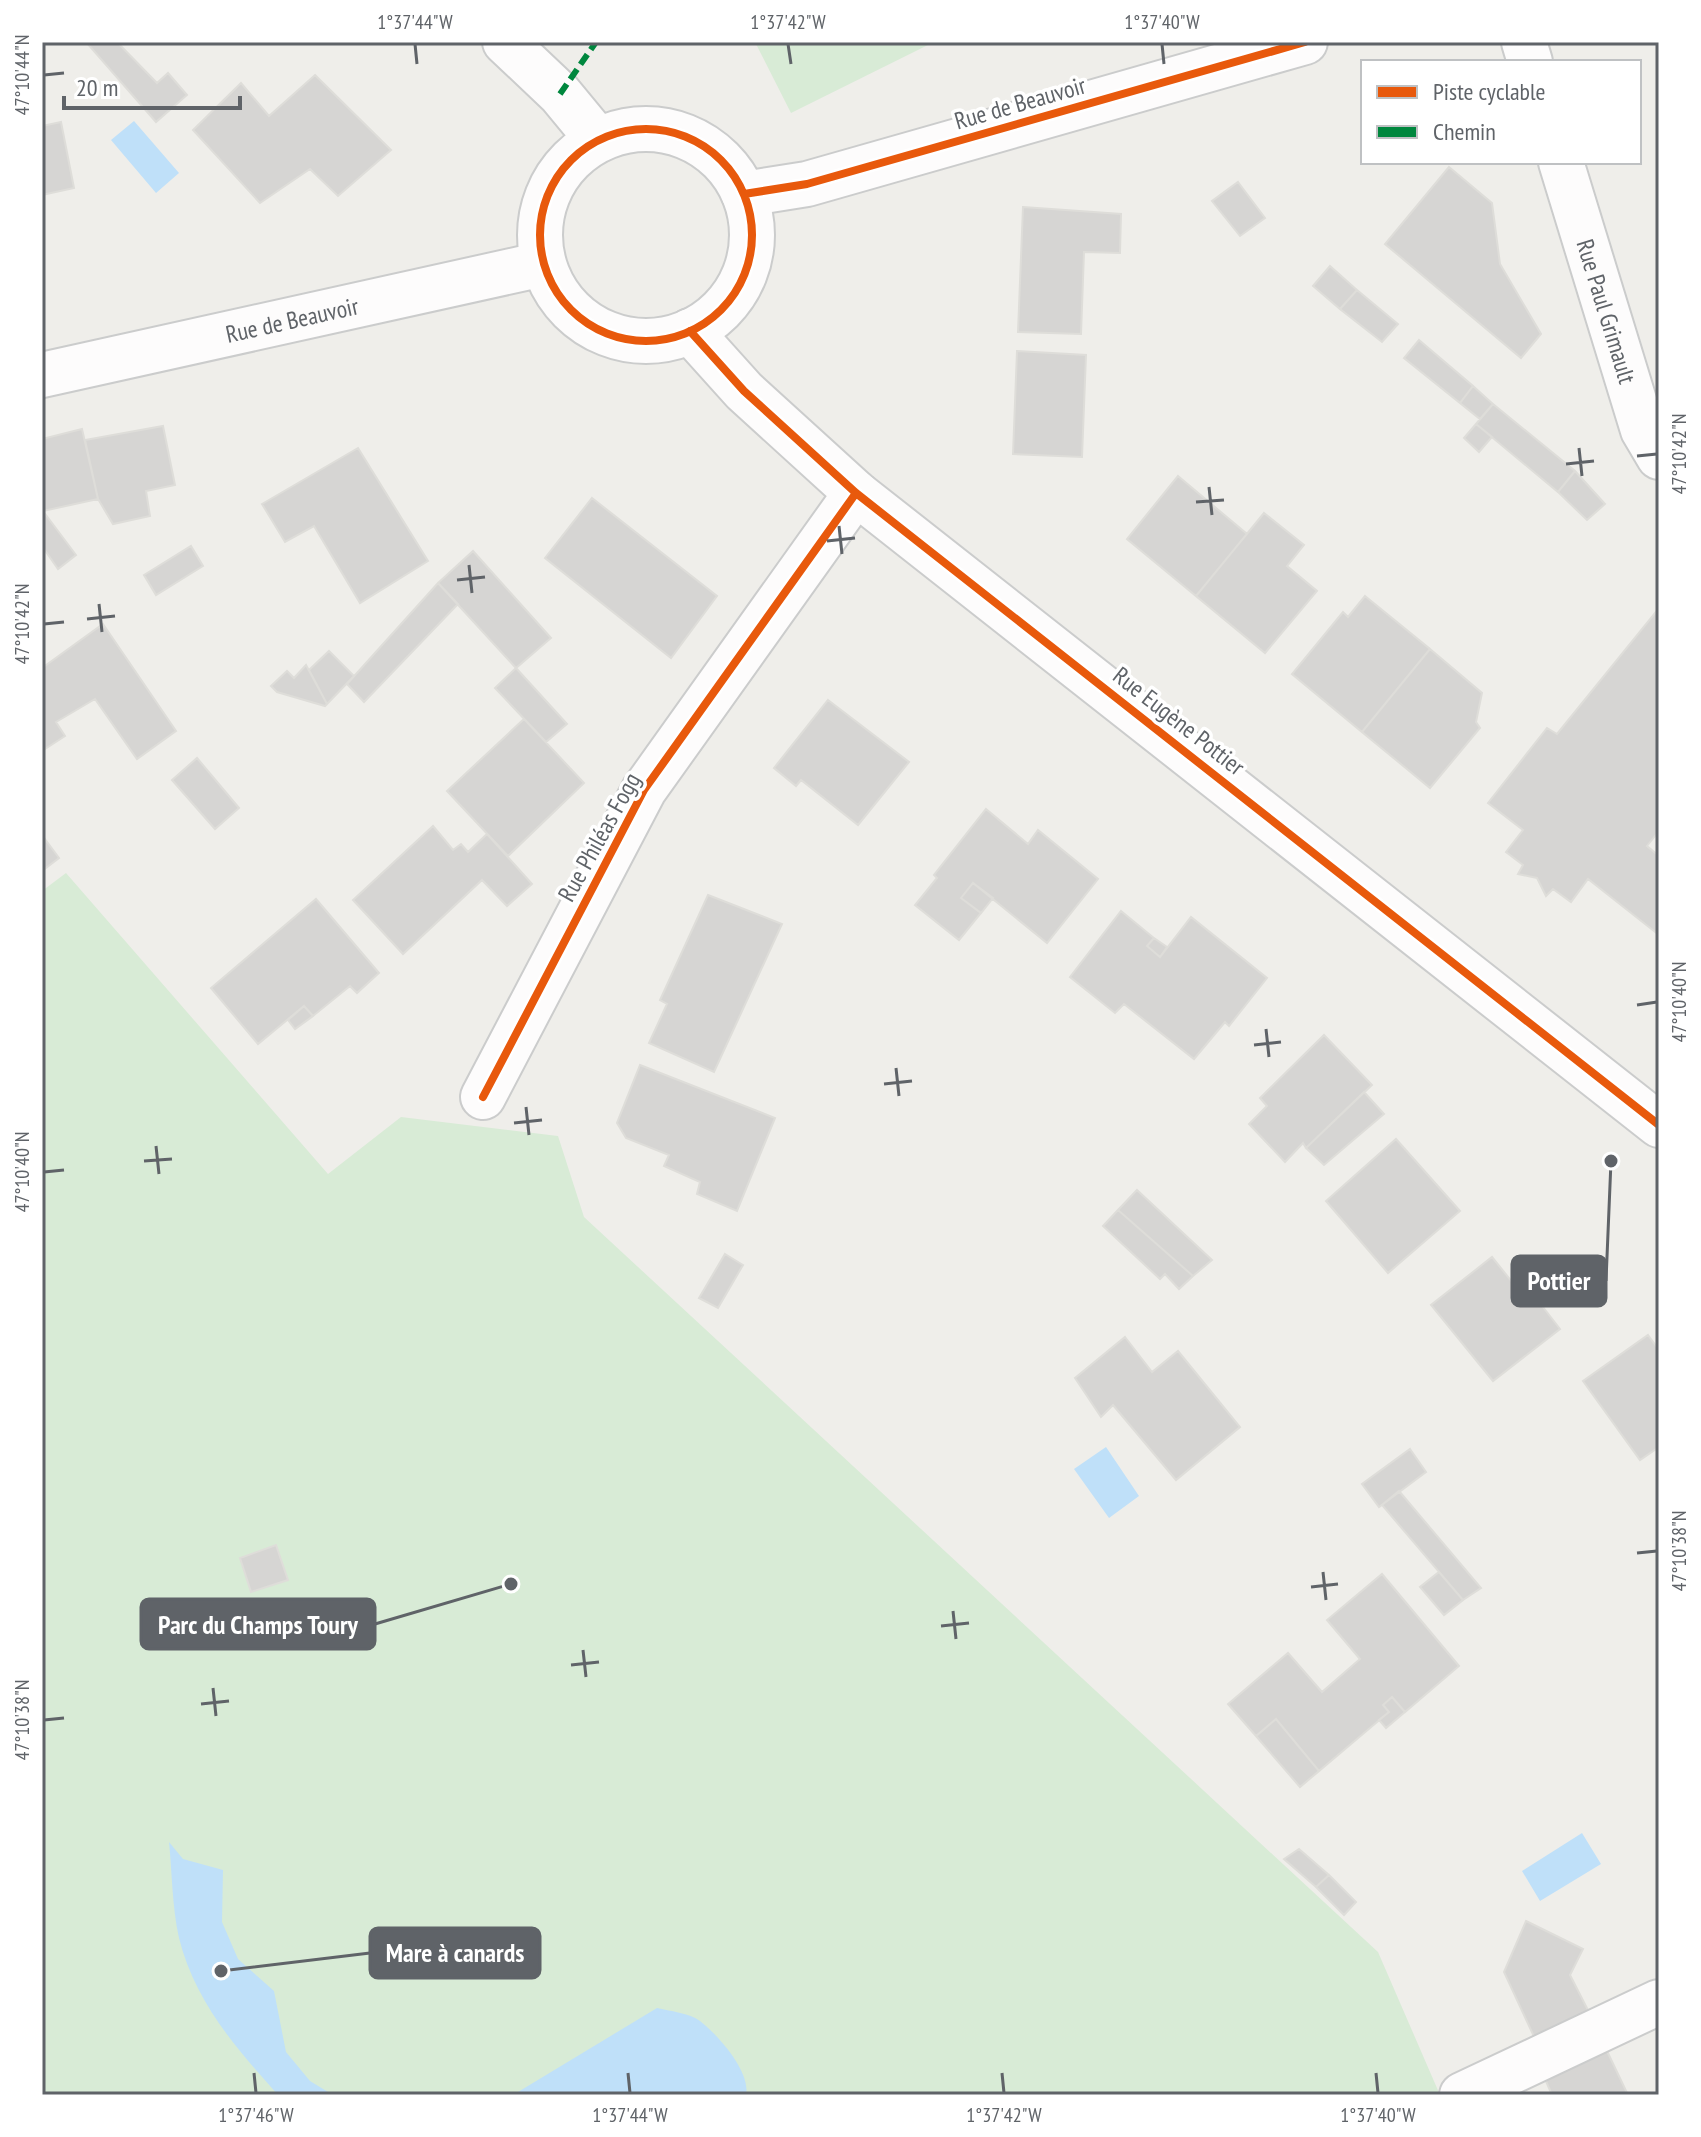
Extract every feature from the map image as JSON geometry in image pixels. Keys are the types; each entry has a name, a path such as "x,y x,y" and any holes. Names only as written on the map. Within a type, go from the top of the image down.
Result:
{"street":[{"path":"505,42 560,94 598,140"},
{"name":"Rue de Beauvoir","path":"744,194 807,184 1305,42"},
{"path":"640,129 683,135 719,159 744,194 752,234 744,274 723,308 690,331 663,340 621,338 595,328 563,302 548,278 543,264 540,220 548,193 563,168 598,140 625,130 640,129"},
{"name":"Rue Paul Grimault","path":"1562,164 1643,430 1659,457"},
{"name":"Rue de Beauvoir","path":"42,375 543,264"},
{"name":"Rue Eugène Pottier","path":"690,331 744,391 856,493 1659,1125"},
{"name":"Rue Philéas Fogg","path":"483,1097 644,790 856,493"},
{"path":"1462,2095 1659,2002"}],"green space":[{"path":"755,42 934,42 791,113"},
{"path":"66,873 328,1174 401,1117 558,1136 584,1217 1378,1952 1440,2095 42,2095 42,891"}],"water":[{"path":"134,121 179,173 156,193 111,140"},
{"path":"1106,1447 1139,1496 1109,1518 1074,1469"},
{"path":"1582,1833 1601,1864 1540,1901 1522,1871"},
{"path":"169,1842 183,1859 223,1870 222,1922 238,1959 274,1991 286,2052 310,2081 333,2095 278,2095 247,2060 206,2003 195,1983 179,1938"},
{"path":"657,2008 691,2016 707,2027 738,2065 746,2095 513,2095"}],"building":[{"path":"86,42 117,42 157,83 168,73 187,95 156,122"},
{"path":"315,75 391,150 338,196 310,169 260,203 193,130 241,83 269,116"},
{"path":"61,122 74,188 42,195 42,126"},
{"path":"1449,167 1492,203 1500,264 1541,334 1521,358 1385,244"},
{"path":"1238,182 1265,218 1240,236 1212,201"},
{"path":"1023,207 1121,214 1120,253 1084,252 1081,334 1018,332"},
{"path":"1330,266 1357,290 1340,309 1313,286"},
{"path":"1357,290 1398,324 1382,342 1340,309"},
{"path":"1419,340 1473,386 1460,403 1404,358"},
{"path":"1017,351 1086,355 1082,457 1013,454"},
{"path":"1473,386 1493,404 1480,419 1460,403"},
{"path":"1493,404 1575,471 1558,492 1476,424"},
{"path":"1476,424 1492,437 1479,452 1464,438"},
{"path":"163,426 175,485 146,491 150,516 113,524 98,499 85,440"},
{"path":"82,429 98,499 43,511 76,555 58,569 42,546 42,439"},
{"path":"358,448 428,561 360,603 314,526 285,542 262,504"},
{"path":"1575,471 1605,504 1587,520 1558,492"},
{"path":"1178,476 1247,534 1196,596 1127,539"},
{"path":"592,498 717,596 671,658 545,558"},
{"path":"1264,513 1304,545 1287,566 1317,591 1265,653 1196,596"},
{"path":"191,546 203,566 156,595 144,575"},
{"path":"473,551 551,638 516,668 438,583"},
{"path":"438,583 458,604 364,702 347,684"},
{"path":"1365,596 1430,649 1362,732 1292,674 1343,612 1348,617"},
{"path":"1659,608 1659,831 1647,846 1659,856 1659,935 1588,879 1571,902 1553,889 1546,896 1537,878 1518,874 1523,865 1506,852 1523,830 1488,803 1547,728 1557,734"},
{"path":"103,624 176,731 137,759 95,699 56,722 65,736 42,751 42,668"},
{"path":"1430,649 1482,693 1476,722 1480,728 1430,788 1362,732"},
{"path":"329,651 354,676 327,704 309,670"},
{"path":"306,665 327,704 325,706 277,692 271,686 287,671 294,678"},
{"path":"516,668 567,724 546,742 495,688"},
{"path":"828,700 909,762 858,825 801,780 796,786 774,768"},
{"path":"524,719 584,783 508,856 447,791"},
{"path":"197,758 239,808 215,829 172,780"},
{"path":"986,809 1028,844 1038,830 1098,879 1047,943 973,883 961,898 981,913 959,940 915,905 937,878 934,875"},
{"path":"433,826 453,850 461,844 468,852 487,834 532,884 507,906 482,880 403,954 353,900"},
{"path":"42,835 59,858 42,871"},
{"path":"973,883 993,898 981,913 961,898"},
{"path":"708,895 782,924 714,1072 649,1043 667,1004 660,1000"},
{"path":"316,899 379,973 357,993 350,986 313,1016 304,1006 258,1044 211,988"},
{"path":"1121,911 1154,938 1147,946 1160,957 1191,917 1267,978 1229,1026 1225,1022 1194,1059 1124,1004 1115,1013 1070,977"},
{"path":"1154,938 1167,947 1160,957 1147,946"},
{"path":"304,1006 313,1016 295,1029 288,1020"},
{"path":"1324,1035 1372,1085 1306,1148 1303,1143 1285,1162 1249,1124 1267,1106 1260,1098"},
{"path":"640,1065 775,1118 737,1211 697,1194 700,1182 664,1166 669,1155 626,1138 617,1123"},
{"path":"1364,1092 1384,1114 1324,1165 1306,1148"},
{"path":"1396,1139 1460,1211 1388,1273 1326,1201"},
{"path":"1137,1190 1212,1260 1193,1276 1118,1210"},
{"path":"1118,1210 1193,1276 1179,1289 1165,1274 1160,1279 1103,1226"},
{"path":"725,1254 743,1265 718,1308 699,1298"},
{"path":"1492,1257 1529,1303 1536,1298 1560,1329 1493,1381 1431,1305"},
{"path":"1648,1335 1659,1350 1659,1447 1640,1460 1583,1381"},
{"path":"1125,1337 1152,1372 1178,1351 1240,1427 1176,1480 1113,1405 1101,1417 1075,1378"},
{"path":"1410,1449 1426,1472 1379,1507 1362,1484"},
{"path":"1399,1491 1481,1588 1463,1600 1382,1505"},
{"path":"276,1545 288,1580 251,1592 240,1558"},
{"path":"1439,1572 1463,1600 1444,1615 1420,1587"},
{"path":"1382,1574 1459,1666 1405,1712 1392,1697 1383,1705 1389,1712 1319,1771 1276,1719 1256,1736 1228,1704 1288,1653 1322,1692 1360,1659 1327,1620"},
{"path":"1392,1697 1405,1712 1386,1728 1379,1720 1389,1712 1383,1705"},
{"path":"1276,1719 1319,1771 1300,1787 1256,1736"},
{"path":"1299,1849 1329,1875 1316,1887 1284,1859"},
{"path":"1329,1875 1356,1902 1344,1915 1316,1887"},
{"path":"1526,1921 1583,1949 1570,1975 1592,2018 1537,2043 1504,1972"},
{"path":"1607,2051 1628,2095 1552,2095 1545,2079"}],"marked path":[{"path":"560,94 596,42"}],"cycle path":[{"path":"744,194 807,184 1305,42"},
{"path":"646,129 687,137 721,160 744,194 752,235 744,276 721,310 687,333 646,341 605,333 571,310 548,276 540,235 548,194 571,160 605,137 646,129"},
{"path":"690,331 744,391 856,493 1659,1125"},
{"path":"483,1097 644,790 856,493"}],"place":[{"name":"Pottier","path":"1611,1161"},
{"name":"Parc du Champs Toury","path":"511,1584"},
{"name":"Mare à canards","path":"221,1971"}]}
